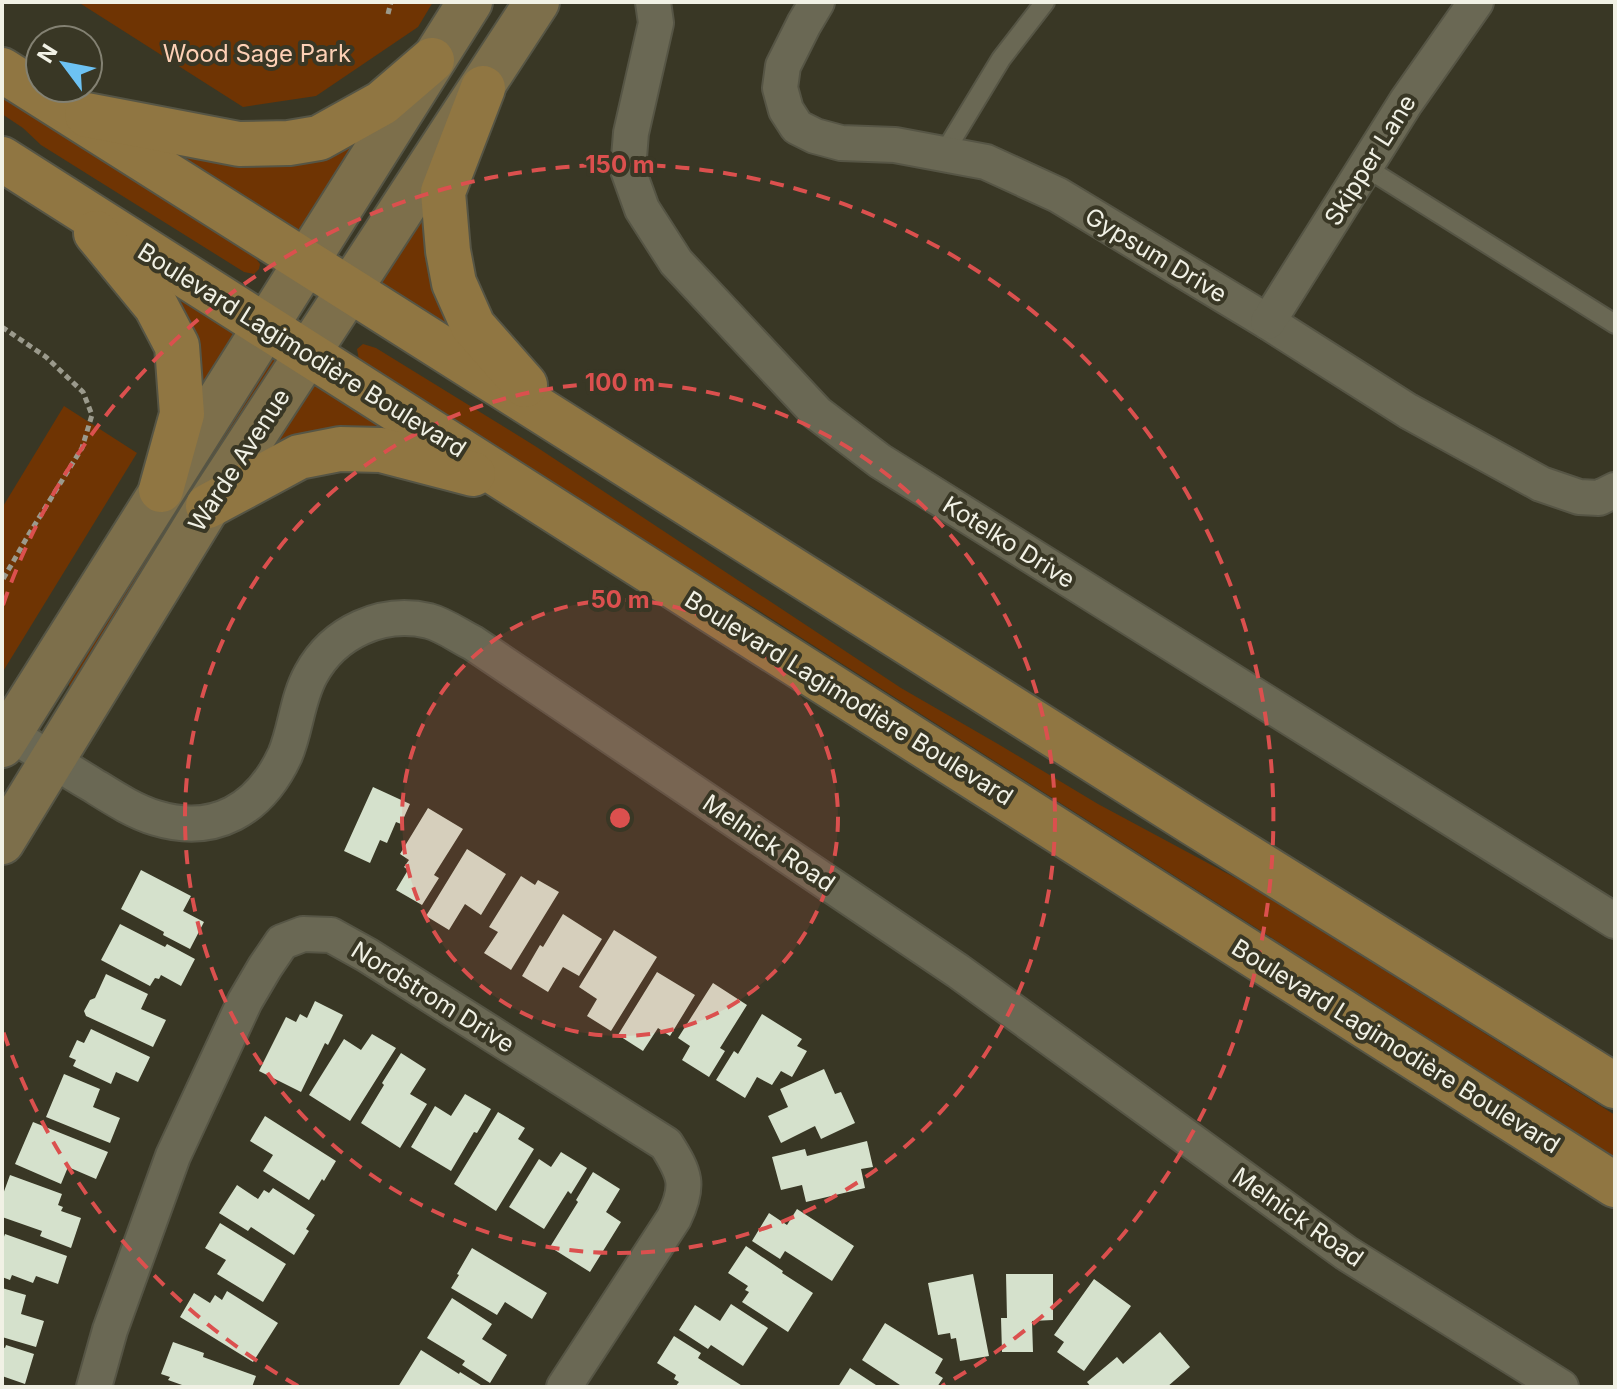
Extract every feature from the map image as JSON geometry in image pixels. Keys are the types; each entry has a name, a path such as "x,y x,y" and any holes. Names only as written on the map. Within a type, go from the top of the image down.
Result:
{"main road":[{"path":"65,111 239,144 289,143 319,138 382,103 432,60"},
{"path":"2,70 1141,791 1615,1086"},
{"path":"483,88 443,192 454,283 473,326 509,369 572,432"},
{"name":"Boulevard Lagimodière Boulevard","path":"2,159 1615,1185"},
{"path":"75,206 156,306 177,346 182,414 161,490"},
{"path":"208,506 299,457 340,449 381,450 514,485"}],"street":[{"name":"Warde Avenue","path":"5,739 470,2"},
{"name":"Warde Avenue","path":"2,842 208,506 537,2"},
{"name":"Kotelko Drive","path":"653,2 656,23 631,133 628,170 642,209 676,262 817,413 880,461 1615,921"},
{"name":"Gypsum Drive","path":"817,2 783,66 780,88 786,110 797,127 841,143 895,145 986,162 1058,195 1408,411 1541,484 1579,497 1599,498 1615,490"},
{"name":"Skipper Lane","path":"1268,322 1406,102 1476,2"},
{"name":"Melnick Road","path":"5,739 51,760 108,795 157,818 207,822 231,816 252,801 270,781 285,755 301,697 324,653 349,633 374,622 399,617 432,622 473,643 945,962 1346,1253 1561,1387"},
{"name":"Nordstrom Drive","path":"94,1387 110,1330 173,1156 245,1001 282,942 303,934 331,935 367,955 666,1144 683,1170 683,1198 674,1218 564,1387"}],"lane":[{"path":"944,153 1001,59 1045,2"},
{"path":"1365,167 1615,324"}],"path":[{"path":"388,14 391,2"},
{"path":"2,327 46,357 83,392 92,415 82,448 2,581"}],"green space":[{"name":"Wood Sage Park","path":"78,2 433,2 418,27 316,96 243,107"},
{"path":"2,98 46,121 251,252 260,264 259,269 254,274 244,272 41,145 2,114"},
{"path":"360,140 301,232 168,147"},
{"path":"432,194 450,326 378,282"},
{"path":"178,301 239,335 201,402"},
{"path":"363,344 376,348 535,446 901,688 1098,804 1245,883 1615,1115 1615,1157 761,612 486,445 359,360 357,349"},
{"path":"270,355 276,357 276,364 70,691 69,684 106,623 165,504"},
{"path":"310,380 395,434 280,447 276,440"},
{"path":"64,406 137,453 2,673 2,508"}],"building":[{"path":"373,787 410,804 401,824 396,822 387,843 380,840 370,863 344,851"},
{"path":"428,808 463,829 434,875 439,878 422,905 396,890 408,870 404,867 409,860 400,854"},
{"path":"467,849 506,874 481,915 465,904 449,930 426,916"},
{"path":"141,870 191,896 183,911 204,922 190,949 121,909"},
{"path":"521,876 535,885 538,880 559,892 511,970 484,953 498,932 489,927"},
{"path":"563,914 602,939 579,976 563,967 548,992 522,976"},
{"path":"120,924 195,959 181,986 161,975 150,986 101,960"},
{"path":"614,930 657,957 611,1031 587,1016 597,999 579,987"},
{"path":"657,972 695,995 670,1036 658,1028 643,1051 618,1035"},
{"path":"106,974 148,994 141,1009 166,1020 153,1047 86,1016 84,1011 90,1000 95,998"},
{"path":"713,983 747,1005 720,1048 725,1051 709,1077 682,1060 690,1046 678,1038"},
{"path":"315,1001 343,1015 301,1092 259,1071 286,1017 296,1022 300,1014 307,1018"},
{"path":"762,1014 802,1039 797,1046 807,1051 792,1077 781,1071 772,1085 757,1077 745,1098 716,1080 734,1051 738,1054"},
{"path":"91,1029 150,1057 138,1082 116,1072 111,1084 73,1066 76,1060 69,1057 77,1040 84,1043"},
{"path":"372,1034 396,1048 350,1121 309,1095 344,1039 361,1050"},
{"path":"401,1053 426,1069 410,1094 427,1104 400,1148 361,1123"},
{"path":"824,1069 835,1094 841,1092 855,1123 821,1139 815,1126 781,1143 768,1116 788,1107 780,1089"},
{"path":"64,1074 100,1089 93,1107 120,1118 110,1143 46,1117"},
{"path":"465,1094 491,1109 451,1171 411,1147 435,1106 451,1116"},
{"path":"498,1112 525,1128 518,1139 534,1149 496,1211 454,1184"},
{"path":"265,1116 336,1161 309,1200 263,1171 273,1155 250,1141"},
{"path":"33,1122 108,1152 96,1179 68,1167 61,1184 15,1164"},
{"path":"867,1141 873,1167 861,1169 865,1188 806,1202 802,1185 781,1190 772,1157 805,1149 807,1156"},
{"path":"561,1152 587,1168 544,1229 509,1207 539,1159 551,1167"},
{"path":"593,1172 620,1189 606,1212 621,1222 590,1272 550,1247"},
{"path":"10,1175 62,1194 58,1205 63,1207 61,1211 81,1218 71,1248 40,1236 42,1231 2,1217 2,1197"},
{"path":"237,1185 258,1199 264,1190 269,1193 273,1188 315,1215 294,1255 251,1227 248,1231 219,1213"},
{"path":"797,1209 854,1246 832,1281 785,1251 780,1259 752,1241 769,1213 787,1225"},
{"path":"220,1223 286,1264 263,1302 217,1274 226,1260 205,1248"},
{"path":"5,1234 67,1256 58,1284 36,1276 33,1283 12,1275 10,1280 2,1277 2,1242"},
{"path":"746,1246 813,1293 788,1332 742,1302 749,1292 745,1290 748,1286 728,1273"},
{"path":"472,1248 547,1293 532,1319 505,1302 497,1315 451,1288"},
{"path":"973,1274 989,1356 960,1361 956,1338 951,1339 950,1333 938,1335 928,1283"},
{"path":"1006,1274 1053,1274 1053,1320 1032,1321 1033,1352 1002,1352 1001,1318 1007,1318"},
{"path":"1094,1279 1131,1306 1084,1371 1057,1352 1064,1342 1054,1335"},
{"path":"2,1288 26,1295 21,1314 44,1321 36,1347 2,1337"},
{"path":"227,1291 278,1323 253,1362 180,1317 194,1293 210,1303 215,1295 222,1300"},
{"path":"452,1298 492,1324 482,1339 507,1355 490,1383 462,1365 465,1361 427,1338"},
{"path":"731,1304 768,1328 743,1366 711,1345 708,1349 679,1330 695,1305 720,1321"},
{"path":"885,1323 943,1359 935,1373 943,1378 937,1387 903,1387 862,1360"},
{"path":"1160,1332 1190,1367 1167,1387 1091,1387 1087,1382 1117,1357 1123,1364"},
{"path":"674,1336 701,1353 698,1358 744,1387 675,1387 679,1382 674,1379 676,1375 657,1363"},
{"path":"173,1342 204,1353 203,1357 256,1376 252,1387 181,1387 168,1380 170,1377 161,1374"},
{"path":"6,1345 34,1354 25,1384 2,1376 2,1347"},
{"path":"421,1350 459,1374 484,1387 398,1387"},
{"path":"850,1368 879,1387 838,1387"}]}
